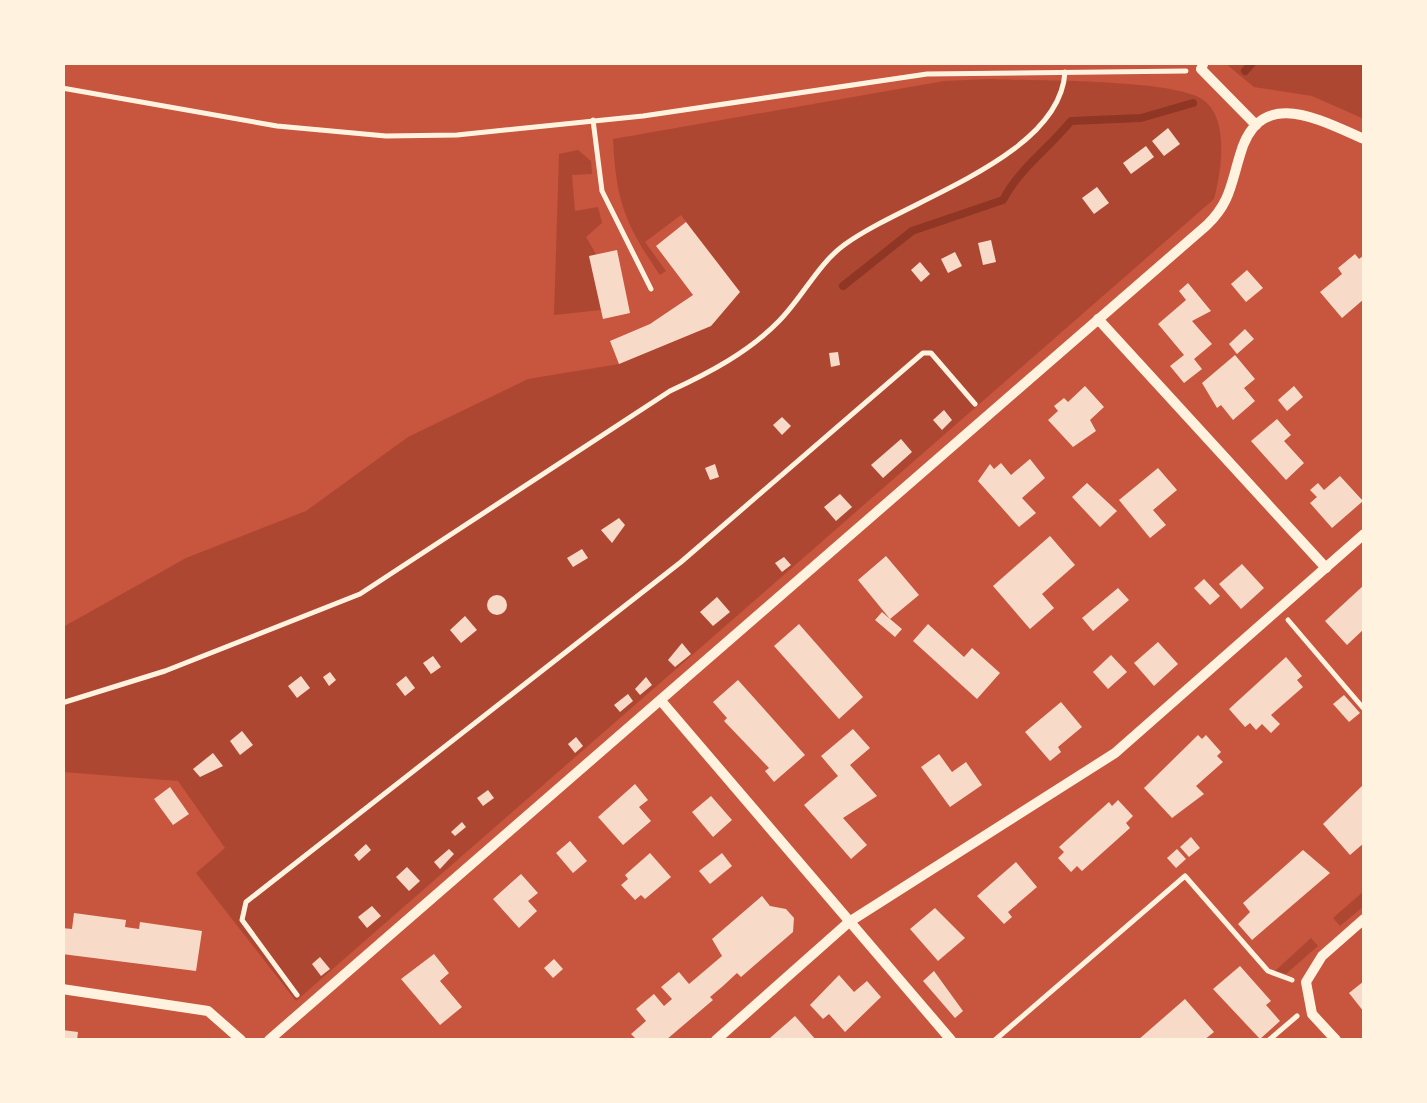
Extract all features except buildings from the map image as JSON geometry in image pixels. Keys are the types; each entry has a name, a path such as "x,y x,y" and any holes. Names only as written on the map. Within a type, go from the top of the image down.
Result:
{"street":[{"path":"1202,66 1256,125"},
{"path":"270,1040 1222,212 1231,195 1246,138 1256,125 1276,114 1296,112 1364,139"},
{"path":"1098,319 1326,568"},
{"path":"716,1040 849,922 1116,754 1364,534"},
{"path":"662,702 951,1040"},
{"path":"1336,1040 1312,1014 1306,982 1322,956 1364,919"},
{"path":"62,989 208,1010 241,1040"}],"path":[{"path":"62,88 277,126 386,136 593,120 927,74 1202,66"},
{"path":"62,703 165,670 360,594 670,391 716,369 778,322 840,248 1022,143 1060,98 1065,72"},
{"path":"593,120 602,191 651,289"},
{"path":"299,998 242,920 246,902 681,562 922,353 931,354 976,405"},
{"path":"1279,610 1364,708"},
{"path":"995,1040 1185,876 1268,971 1306,982"}],"shaded area":[{"path":"1225,63 1364,63 1364,119 1312,96 1254,87"},
{"path":"944,81 1138,85 1191,94 1206,102 1218,122 1220,135 1221,162 1214,199 296,1001 196,873 225,848 178,781 63,772 63,627 186,558 306,511 408,437 528,379 619,364 711,326 740,292 681,215 645,242 666,271 660,275 624,211 613,139"},
{"path":"578,150 591,161 592,174 572,175 575,211 598,207 602,223 586,237 596,254 589,257 601,310 554,315 559,154"},
{"path":"1364,891 1364,906 1340,926 1333,918"},
{"path":"1311,938 1318,946 1286,974 1275,971"}],"waterway":[{"path":"1245,71 1253,62"},
{"path":"843,286 912,231 1003,200 1025,169 1071,121 1141,118 1193,103"}]}
